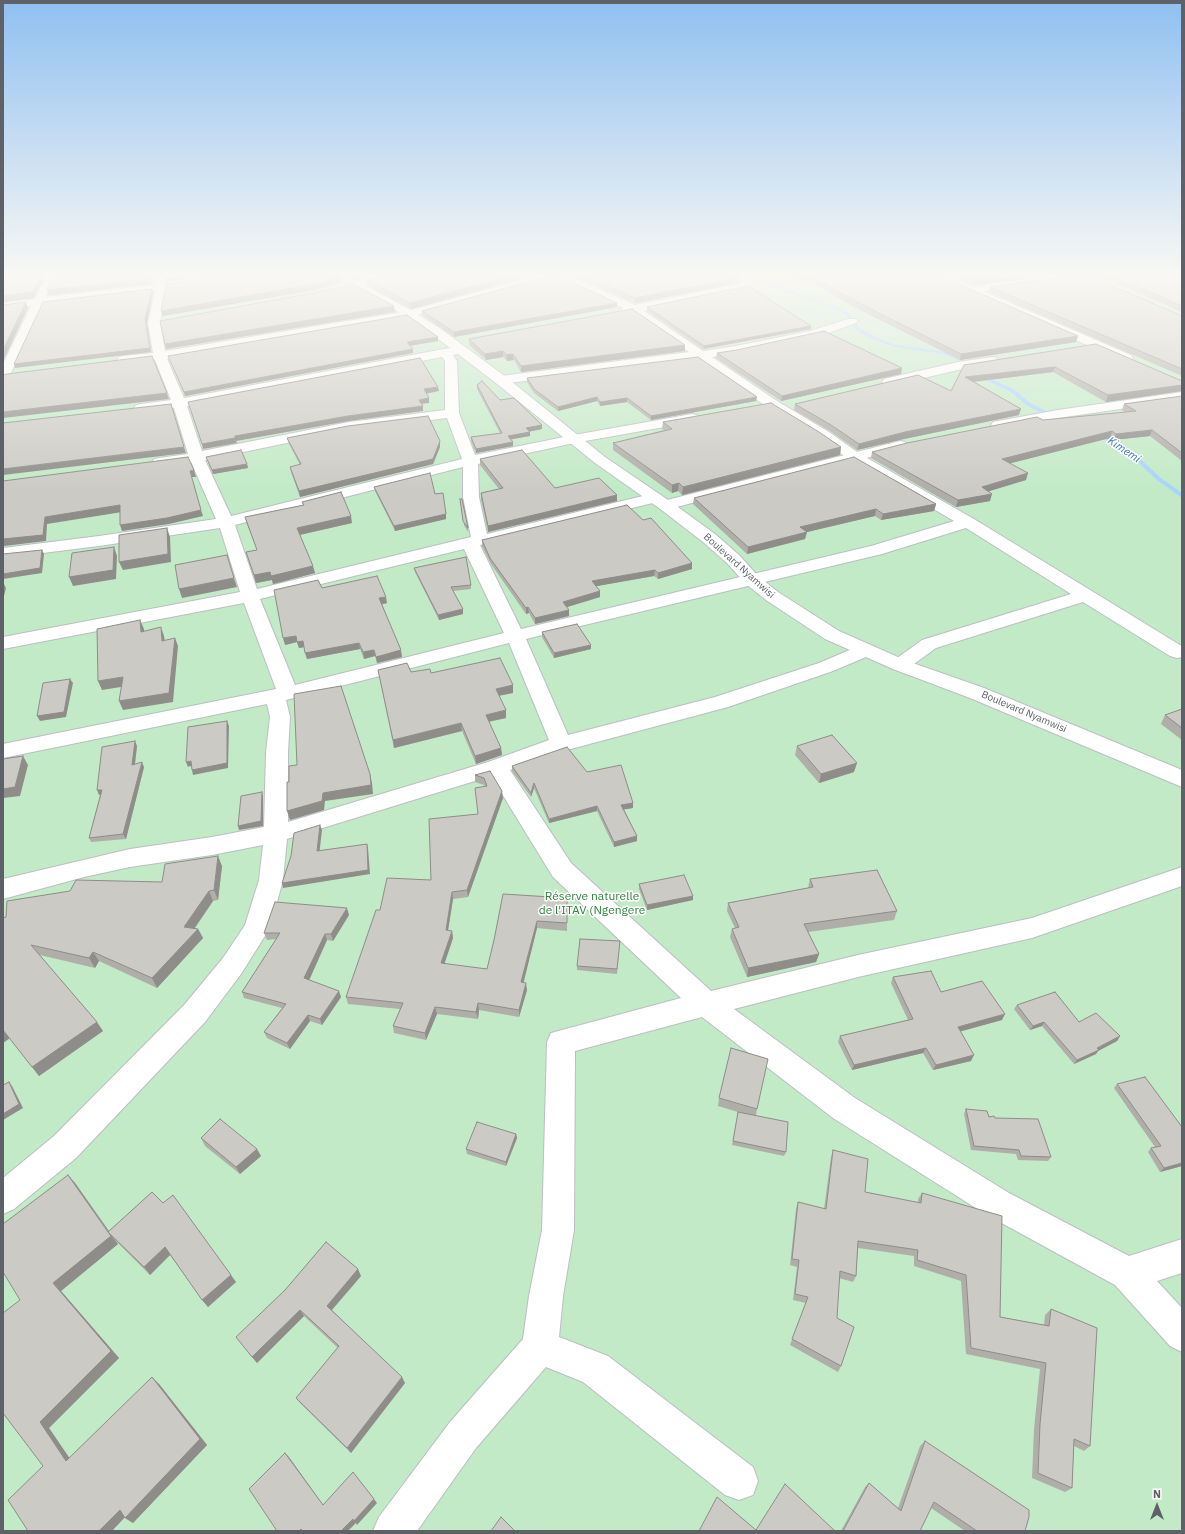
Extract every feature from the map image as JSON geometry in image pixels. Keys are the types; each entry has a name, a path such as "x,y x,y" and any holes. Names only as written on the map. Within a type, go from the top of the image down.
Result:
{"street":[{"path":"3,376 17,348"},
{"path":"3,1198 65,1147 194,1013 232,966 257,928 272,880 276,834 277,752 281,694 226,522 196,458 179,403 160,356 160,348"},
{"path":"113,362 210,348"},
{"path":"126,409 179,403 448,348"},
{"path":"455,348 451,361 452,413 470,461 475,541 561,744"},
{"name":"Boulevard Nyamwisi","path":"458,348 501,380 600,460 660,501 709,538 733,559 752,580 796,612 832,635 900,665 977,693 1182,779"},
{"path":"690,348 775,406 824,435 855,457 968,522 1177,652 1182,651"},
{"path":"501,380 701,355 748,348"},
{"path":"1104,348 1139,364"},
{"path":"875,385 958,366 1004,359"},
{"path":"3,376 20,373"},
{"path":"982,428 1051,415 1182,396"},
{"path":"757,407 793,404"},
{"path":"142,464 196,458 349,426 452,413"},
{"path":"3,553 99,541 226,522 470,461 574,439 703,416"},
{"path":"3,643 250,596 475,541 660,501 912,443"},
{"path":"3,751 281,694 515,636 876,550 968,522"},
{"path":"900,665 929,644 1086,595"},
{"path":"3,889 130,858 212,846 276,834 496,767 561,744 721,702 826,667 866,650"},
{"path":"496,767 562,870 706,1004 844,1108 998,1204 1127,1273 1182,1334"},
{"path":"393,1531 463,1435 540,1347 546,1296 558,1230 561,1042 858,966 1032,928 1182,876"},
{"path":"1127,1273 1182,1256"},
{"path":"540,1347 595,1368 739,1480"}],"green space":[{"name":"Réserve naturelle de l'ITAV (Ngengere","path":"3,348 1182,348 1182,1531 3,1531"}],"building":[{"path":"22,348 150,348 14,364"},
{"path":"217,348 412,348 413,349 184,392 168,356"},
{"path":"478,348 665,348 521,366 513,354 506,355 503,351 485,354"},
{"path":"748,348 859,348 902,368 782,396 717,353"},
{"path":"948,348 1003,348 961,354"},
{"path":"1073,348 1104,348 1182,381 1182,385 1108,395 1055,367 965,377 1021,409 905,432 859,444 831,425 795,404 918,375 951,391 964,365"},
{"path":"1132,348 1182,348 1182,369"},
{"path":"152,356 167,393 3,412 3,375"},
{"path":"698,357 757,397 651,416 627,398 600,402 597,397 558,407 534,389 527,378"},
{"path":"420,358 438,387 424,389 429,398 419,400 423,406 348,416 235,436 235,438 202,444 188,402"},
{"path":"482,381 500,400 514,398 542,425 526,428 530,432 508,436 513,442 476,449 471,437 502,433 477,385"},
{"path":"1182,396 1182,453 1152,430 1116,434 1112,431 1002,459 1028,473 982,487 992,494 958,500 872,452 907,443 1037,417 1043,420 1136,411 1124,404"},
{"path":"771,403 841,447 683,487 679,483 672,485 613,443 672,429 663,422"},
{"path":"171,404 184,447 3,469 3,423"},
{"path":"428,416 440,441 433,459 299,491 290,467 301,464 287,438 348,426"},
{"path":"241,450 247,464 212,470 206,457"},
{"path":"522,450 555,488 599,478 617,495 488,526 481,493 503,488 480,459"},
{"path":"188,457 194,470 190,471 201,510 167,518 120,525 120,505 45,517 43,535 3,539 3,481"},
{"path":"854,457 936,504 883,514 876,509 800,527 807,532 748,547 694,498"},
{"path":"430,473 435,494 443,493 446,514 394,526 374,487"},
{"path":"341,492 351,516 297,528 313,566 271,576 270,572 254,575 246,552 257,550 245,517 304,505 302,502"},
{"path":"460,499 462,499 468,528 463,521"},
{"path":"627,505 643,520 651,518 692,563 658,573 655,570 592,581 600,591 563,602 569,610 535,618 490,558 482,540"},
{"path":"167,528 168,554 119,562 119,535"},
{"path":"114,547 113,570 69,577 72,553"},
{"path":"42,550 40,568 3,574 3,554"},
{"path":"227,555 234,578 179,589 175,565"},
{"path":"466,557 471,585 451,587 463,609 438,615 414,568"},
{"path":"377,576 386,597 379,598 401,650 376,657 374,650 363,652 359,643 305,653 303,641 297,642 296,636 283,638 274,590 318,580 322,588"},
{"path":"140,620 141,632 161,627 162,641 175,638 169,693 119,701 123,677 98,681 97,629"},
{"path":"577,624 591,645 554,653 542,632"},
{"path":"500,658 513,685 496,689 506,710 486,715 501,748 475,756 461,723 393,740 378,670 407,663 411,672 430,669 431,673"},
{"path":"70,679 64,712 37,716 43,683"},
{"path":"341,686 370,774 371,785 323,793 322,801 287,811 287,782 289,782 289,766 297,765 294,694"},
{"path":"1182,709 1182,728 1165,715"},
{"path":"227,721 227,763 192,770 191,761 186,762 188,727"},
{"path":"832,735 857,763 821,774 797,746"},
{"path":"135,741 132,765 142,762 123,834 89,838 102,790 97,790 102,747"},
{"path":"567,747 587,772 621,765 633,803 621,805 637,836 614,842 597,806 549,819 534,783 531,793 512,766"},
{"path":"23,756 15,787 3,789 3,759"},
{"path":"490,771 502,791 467,890 452,892 446,930 452,931 441,963 487,969 503,894 567,898 567,923 537,921 521,982 526,983 519,1010 478,1003 476,1012 435,1007 425,1033 393,1026 403,1003 346,997 376,910 380,910 387,878 431,880 429,819 478,814 475,788 487,786 484,778 475,775"},
{"path":"262,792 261,821 238,826 241,796"},
{"path":"320,825 317,851 367,844 368,870 282,883 291,856 294,833"},
{"path":"218,856 214,890 209,891 184,927 198,929 152,978 93,952 89,958 31,945 97,1022 32,1067 3,1030 3,918 6,917 7,901 70,891 76,880 162,882 165,864"},
{"path":"877,870 897,911 804,924 819,954 748,968 732,929 739,927 728,903 813,887 810,879"},
{"path":"684,875 693,896 647,905 639,884"},
{"path":"275,902 347,908 331,934 325,934 304,978 339,991 320,1019 308,1015 287,1043 264,1032 286,1004 242,992 280,933 264,933"},
{"path":"580,939 620,941 617,969 577,966"},
{"path":"931,971 941,992 982,981 1005,1014 958,1027 974,1055 936,1065 926,1048 854,1065 840,1036 913,1019 893,977"},
{"path":"1055,992 1079,1022 1096,1013 1120,1036 1097,1048 1099,1050 1077,1060 1044,1022 1033,1026 1017,1005"},
{"path":"731,1048 768,1059 757,1109 719,1098"},
{"path":"1145,1077 1182,1127 1182,1163 1164,1168 1151,1148 1161,1146 1117,1084"},
{"path":"9,1082 19,1104 3,1114 3,1085"},
{"path":"966,1109 987,1111 989,1117 994,1116 995,1118 1038,1119 1051,1157 1021,1156 1019,1150 974,1146"},
{"path":"738,1112 788,1122 786,1152 733,1141"},
{"path":"220,1119 257,1149 236,1167 201,1138"},
{"path":"477,1122 516,1134 506,1162 466,1149"},
{"path":"833,1150 868,1159 865,1192 921,1203 922,1193 1002,1216 1000,1317 1049,1326 1051,1309 1097,1328 1090,1446 1074,1439 1072,1488 1038,1473 1040,1424 1046,1363 971,1348 966,1275 917,1260 918,1250 858,1241 856,1276 840,1271 837,1318 854,1327 841,1366 792,1339 808,1297 795,1294 799,1260 792,1259 798,1202 826,1209"},
{"path":"68,1175 111,1236 53,1283 111,1351 40,1422 66,1461 152,1377 200,1439 125,1518 120,1510 99,1531 28,1531 8,1500 43,1466 3,1413 3,1313 20,1300 3,1272 3,1224"},
{"path":"152,1192 163,1203 173,1195 231,1275 202,1300 165,1247 144,1267 108,1232"},
{"path":"326,1242 358,1269 327,1306 402,1377 347,1448 296,1398 339,1346 300,1310 252,1357 236,1337 285,1290"},
{"path":"925,1441 1029,1510 1029,1517 1025,1531 977,1531 934,1502 920,1531 843,1531 869,1483 901,1511"},
{"path":"285,1453 323,1505 353,1472 374,1499 354,1521 353,1519 341,1531 302,1531 301,1529 299,1531 277,1531 249,1489"},
{"path":"785,1484 835,1531 699,1531 717,1497 756,1530"},
{"path":"501,1517 515,1531 491,1531"}],"waterway":[{"name":"Kimemi","path":"906,348 944,353 961,360 969,370"},
{"name":"Kimemi","path":"981,376 1013,391 1028,404 1052,416 1073,422"},
{"name":"Kimemi","path":"1098,434 1113,441 1131,453 1159,479 1182,496"}]}
